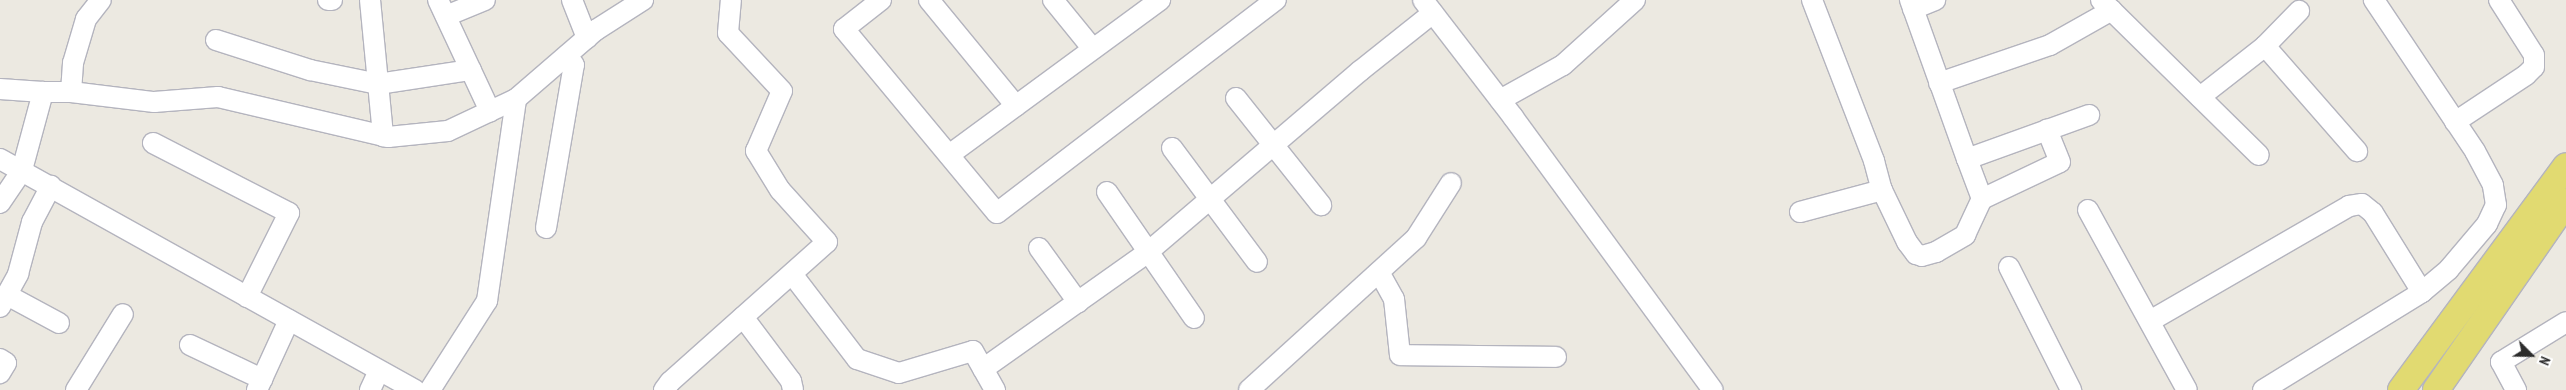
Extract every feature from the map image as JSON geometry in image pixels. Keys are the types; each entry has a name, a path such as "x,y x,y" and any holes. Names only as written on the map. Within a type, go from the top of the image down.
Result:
{"main road":[{"path":"2401,390 2566,166"},
{"path":"2436,390 2566,202"}],"street":[{"path":"71,92 73,63 86,19 101,0"},
{"path":"370,0 383,136"},
{"path":"485,0 442,8 490,111"},
{"path":"572,0 587,38"},
{"path":"0,90 71,92 154,102 218,97 383,136 448,130 516,99 587,38 643,0"},
{"path":"664,390 828,242 780,190 756,150 782,91 728,33 731,0"},
{"path":"881,0 844,29 997,213 1276,0"},
{"path":"929,0 1016,106"},
{"path":"1053,0 1093,50"},
{"path":"1500,100 1563,65 1635,0"},
{"path":"1812,0 1874,161 1882,190 1907,242 1916,254 1922,256 1936,252 1965,235 1982,199 2060,162 2047,130"},
{"path":"1935,0 1911,4 1982,199"},
{"path":"2262,390 2422,292 2456,262 2487,224 2496,205 2493,185 2455,122 2374,0"},
{"path":"2455,122 2534,67 2534,55 2499,0"},
{"path":"949,155 1093,50 1153,2"},
{"path":"1940,83 2050,45 2106,5 2259,155"},
{"path":"983,369 1148,252 1360,70 1428,7 1500,100 1713,390"},
{"path":"2200,97 2265,46 2299,11"},
{"path":"216,40 310,70 378,84 471,70"},
{"path":"2265,46 2357,151"},
{"path":"546,228 574,65 567,55"},
{"path":"0,204 22,170 43,92"},
{"path":"1236,98 1321,205"},
{"path":"430,390 487,301 516,99"},
{"path":"1967,159 2089,115"},
{"path":"152,143 289,213 247,297"},
{"path":"1172,148 1257,262"},
{"path":"0,159 415,390"},
{"path":"1249,390 1416,238 1451,183"},
{"path":"51,186 32,222 18,274 3,301 59,322"},
{"path":"1800,212 1882,190"},
{"path":"1107,192 1194,318"},
{"path":"2150,321 2350,206 2362,204 2373,213 2422,292"},
{"path":"2088,210 2187,390"},
{"path":"1039,248 1078,302"},
{"path":"2009,267 2071,390"},
{"path":"1379,272 1394,299 1400,355 1556,357"},
{"path":"792,274 857,359 899,373 973,350 995,390"},
{"path":"76,390 123,314"},
{"path":"743,317 791,381 793,390"},
{"path":"190,345 259,384 288,320"},
{"path":"2516,390 2501,362 2566,322"},
{"path":"0,359 6,362 0,373"},
{"path":"370,390 380,371"}]}
